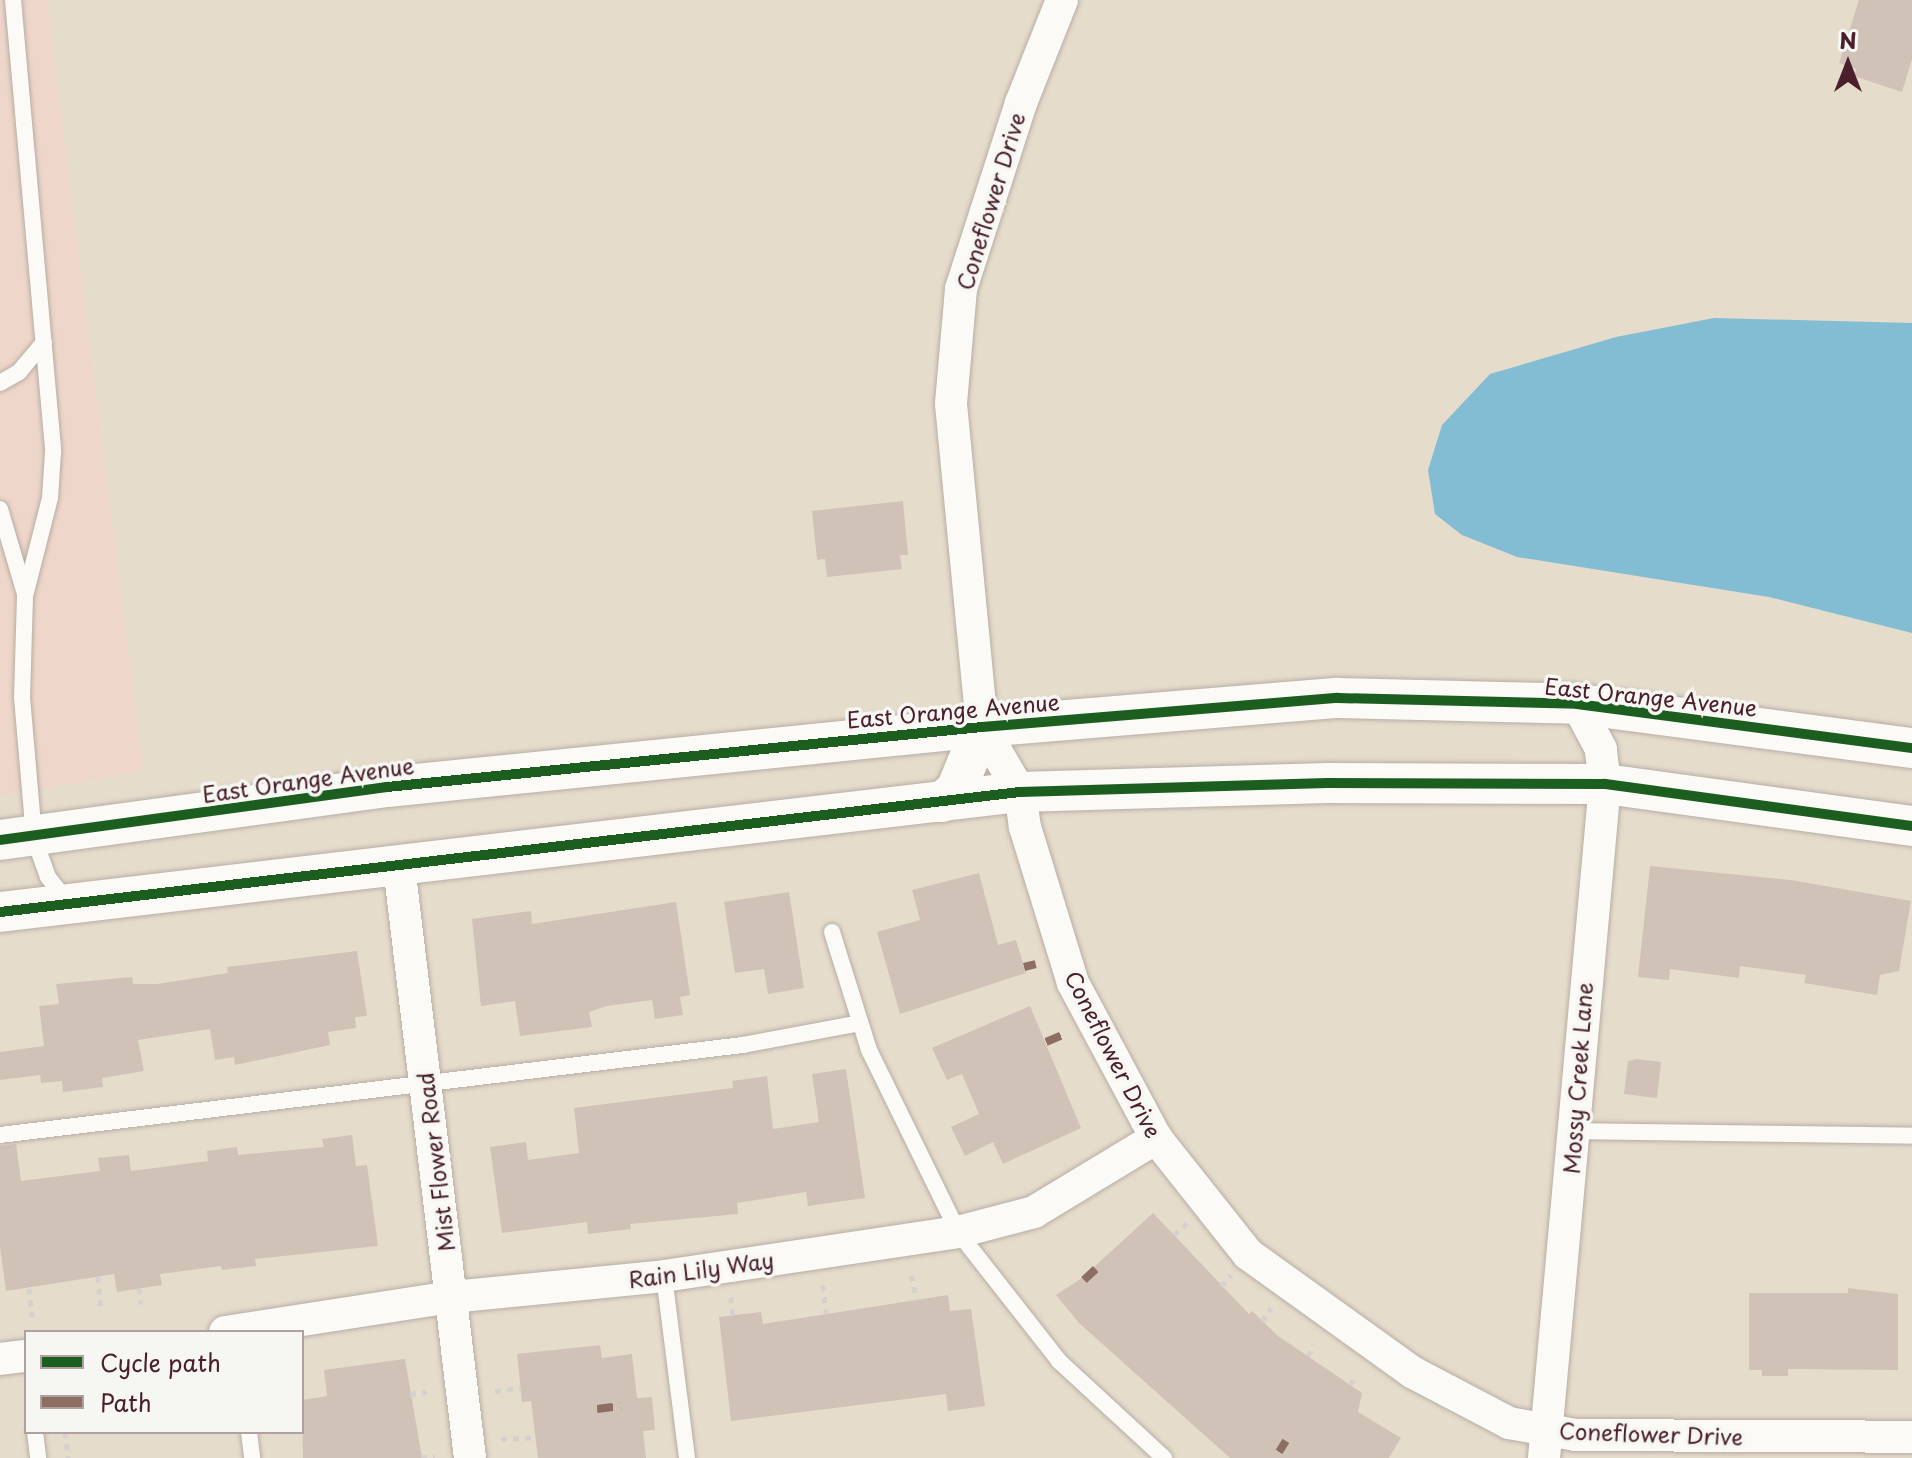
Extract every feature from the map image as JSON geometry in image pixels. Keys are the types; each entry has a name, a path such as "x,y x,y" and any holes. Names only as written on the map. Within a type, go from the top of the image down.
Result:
{"street":[{"name":"Coneflower Drive","path":"1062,0 1021,103 961,289 951,404 982,727 1020,792 1025,827 1073,983 1156,1138 1248,1254 1412,1372 1545,1444 1576,1435 1912,1437"},
{"name":"East Orange Avenue","path":"17,839 387,787 982,727 1338,698 1577,704 1912,748"},
{"name":"Mossy Creek Lane","path":"1545,1444 1605,784 1601,749 1577,704"},
{"path":"942,802 956,790 982,727"},
{"path":"0,912 1020,792 1327,783 1605,784 1912,826"},
{"name":"Mist Flower Road","path":"399,866 470,1458"},
{"name":"Rain Lily Way","path":"245,1330 451,1297 664,1276 958,1232 1034,1212 1156,1138"},
{"path":"0,1359 24,1356"}],"lane":[{"path":"13,0 44,342 52,467 25,596 17,839 68,904"},
{"path":"0,383 19,372 44,342"},
{"path":"0,509 25,596"},
{"path":"832,932 860,1023 958,1232 1059,1361 1164,1458"},
{"path":"0,1135 426,1086 792,1039 860,1023"},
{"path":"1574,1131 1912,1136"},
{"path":"664,1276 687,1458"},
{"path":"35,1434 38,1458"},
{"path":"249,1434 252,1458"}],"path":[{"path":"1174,1235 1187,1223"},
{"path":"911,1275 917,1300"},
{"path":"98,1276 101,1309"},
{"path":"823,1285 826,1314"},
{"path":"29,1288 32,1317"},
{"path":"139,1288 141,1304"},
{"path":"730,1296 733,1316"},
{"path":"1262,1321 1271,1308"},
{"path":"1308,1356 1314,1344"},
{"path":"1350,1385 1356,1375"},
{"path":"495,1391 521,1388"},
{"path":"410,1394 427,1392"},
{"path":"65,1434 68,1458"},
{"path":"501,1439 535,1437"},
{"path":"421,1457 435,1456"}],"shaded area":[{"path":"0,0 47,0 143,771 0,796"}],"water":[{"path":"1714,318 1912,323 1912,633 1769,597 1517,557 1462,535 1435,514 1428,470 1442,425 1490,374 1616,337"}],"building":[{"path":"1859,0 1912,0 1912,59 1902,92 1854,76 1856,69 1839,63"},
{"path":"903,501 908,555 900,555 902,569 827,577 825,559 817,560 812,511"},
{"path":"1650,866 1791,880 1911,901 1899,971 1880,975 1877,995 1804,983 1806,975 1740,966 1739,978 1670,969 1669,980 1638,977"},
{"path":"979,873 998,945 1016,940 1026,973 900,1014 877,932 920,920 912,890"},
{"path":"789,892 804,988 768,994 764,969 735,973 724,902"},
{"path":"676,902 690,995 680,997 683,1015 655,1019 652,1000 607,1006 589,1012 592,1027 520,1036 515,1001 481,1006 472,919 531,911 532,924"},
{"path":"357,951 367,1016 355,1017 356,1028 328,1032 330,1045 235,1065 234,1057 215,1060 210,1029 138,1040 144,1071 102,1078 103,1087 63,1092 62,1081 41,1083 40,1075 0,1080 0,1052 44,1046 39,1006 59,1004 56,984 132,977 133,984 157,984 228,973 227,967"},
{"path":"1030,1006 1081,1128 1003,1164 993,1142 965,1156 951,1127 979,1114 962,1074 947,1080 932,1048"},
{"path":"1628,1061 1661,1062 1657,1098 1624,1094"},
{"path":"846,1069 865,1198 808,1206 806,1192 737,1203 738,1214 630,1224 631,1229 588,1234 587,1222 502,1233 490,1147 526,1142 528,1160 579,1153 574,1108 733,1088 732,1081 767,1076 773,1129 819,1122 812,1074"},
{"path":"352,1135 356,1166 367,1165 378,1246 255,1259 256,1266 222,1270 221,1266 160,1274 162,1285 117,1292 114,1274 6,1291 0,1247 0,1146 16,1144 21,1181 100,1171 98,1158 129,1155 131,1171 208,1161 207,1151 237,1147 238,1155 324,1147 322,1139"},
{"path":"1153,1213 1249,1314 1252,1311 1278,1336 1362,1393 1358,1412 1401,1438 1389,1458 1230,1458 1079,1323 1056,1295 1082,1278"},
{"path":"1848,1288 1898,1294 1898,1370 1788,1369 1788,1376 1762,1376 1762,1370 1749,1370 1749,1293 1848,1293"},
{"path":"948,1295 950,1311 971,1309 985,1406 948,1411 946,1394 731,1421 719,1317 761,1312 763,1324"},
{"path":"600,1345 602,1358 632,1354 637,1398 652,1397 655,1430 643,1431 646,1458 538,1458 531,1401 522,1402 517,1354"},
{"path":"405,1359 422,1458 303,1458 304,1400 327,1396 324,1370"}],"marked path":[{"path":"1024,967 1036,964"},
{"path":"1046,1042 1065,1034"},
{"path":"1084,1280 1098,1267"},
{"path":"597,1409 621,1406"},
{"path":"1279,1452 1286,1441"}],"cycle path":[{"path":"0,840 387,787 982,727 1338,698 1577,704 1912,748"},
{"path":"0,912 1020,792 1327,783 1605,784 1912,826"}]}
